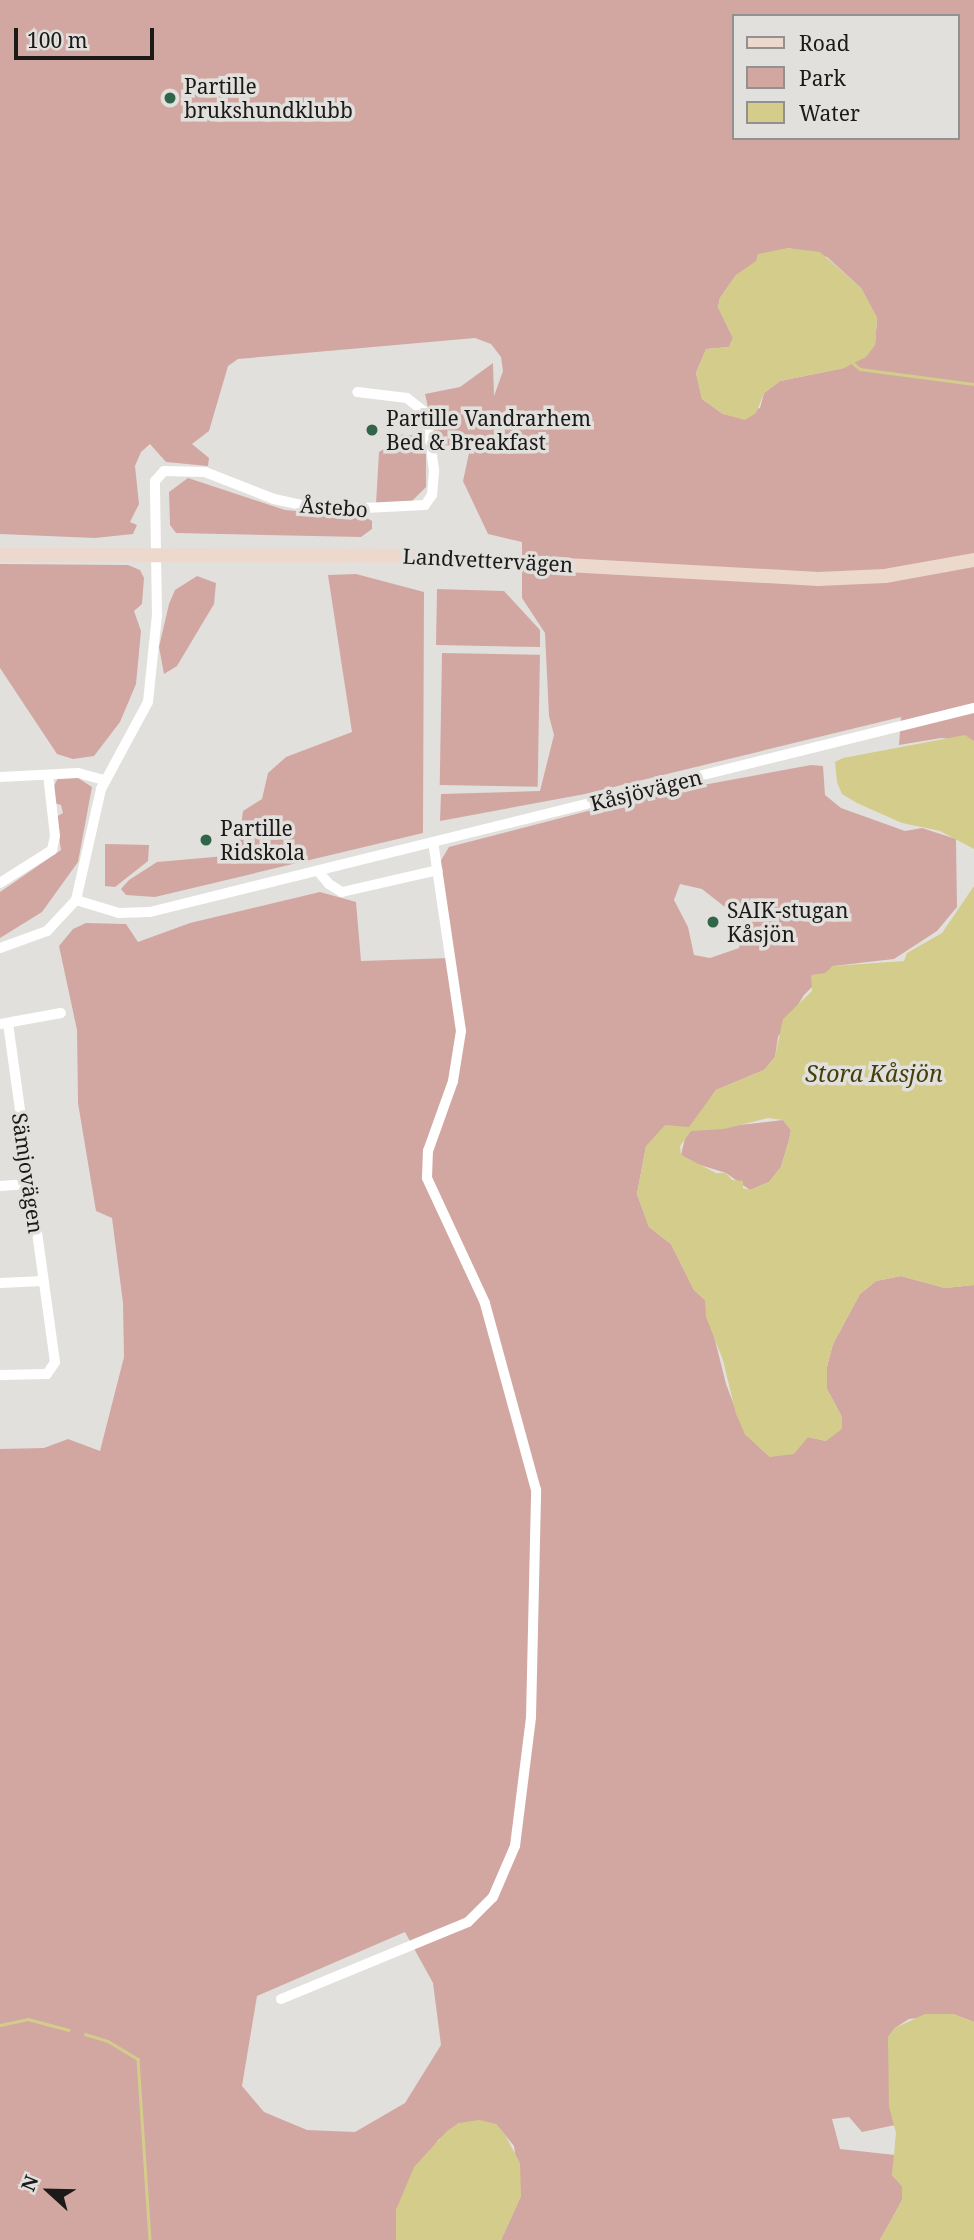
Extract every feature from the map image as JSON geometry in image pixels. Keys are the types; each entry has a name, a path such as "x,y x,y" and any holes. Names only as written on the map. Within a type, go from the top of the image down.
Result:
{"street":[{"name":"Åstebo","path":"155,554 155,481 164,471 205,472 274,499 324,510 399,509 429,502 432,437 423,408 407,398 357,392"},
{"path":"0,948 47,932 76,900 93,816 105,780 144,713 153,685 155,554"},
{"name":"Landvettervägen","path":"0,555 418,557 818,579 885,576 974,560"},
{"name":"Kåsjövägen","path":"76,900 119,913 150,912 974,709"},
{"path":"0,777 88,774 105,780"},
{"path":"0,883 52,850 55,836 48,775"},
{"path":"281,1999 468,1922 493,1897 515,1846 531,1717 536,1490 485,1303 428,1178 428,1152 453,1081 461,1031 433,842"},
{"path":"318,871 328,884 342,891 438,870"},
{"path":"4,1024 61,1013"},
{"name":"Sämjovägen","path":"0,1376 47,1374 54,1366 4,1024"},
{"path":"0,1186 29,1184"},
{"path":"0,1283 43,1280"}],"green space":[{"path":"0,0 974,0 974,741 941,738 899,745 901,717 585,794 440,821 441,794 540,791 554,735 549,716 545,633 522,598 522,542 488,534 463,481 471,444 446,448 435,439 425,394 460,387 493,363 494,396 503,371 501,357 491,344 475,338 238,359 228,366 209,431 192,444 209,458 208,466 166,462 150,444 141,452 135,466 139,504 130,522 137,525 133,534 95,538 0,534","holes":["788,248 827,257 861,288 877,318 875,345 844,368 780,381 764,393 760,408 735,416 723,414 702,399 696,373 706,349 729,347 733,338 718,307 720,298 736,275"]},
{"path":"388,434 426,436 426,487 411,502 376,504 379,452 387,447"},
{"path":"188,478 285,510 365,517 372,521 372,529 361,537 176,533 170,525 169,492"},
{"path":"0,564 128,565 140,570 144,578 142,604 134,611 141,631 136,684 120,722 94,756 73,759 57,754 0,668"},
{"path":"356,574 424,592 423,833 155,897 126,895 121,889 129,880 157,862 237,855 243,811 262,799 268,773 286,757 352,732 328,575"},
{"path":"197,576 216,583 214,604 177,666 164,674 159,647 169,604 175,590"},
{"path":"437,589 504,591 540,630 540,647 436,645"},
{"path":"442,653 540,655 538,787 440,785"},
{"path":"811,765 823,766 825,795 841,808 905,831 922,828 956,839 957,907 937,931 894,959 833,966 804,995 778,1037 775,1057 764,1070 716,1090 697,1119 704,1129 783,1120 791,1130 789,1140 781,1167 769,1182 750,1190 726,1173 697,1164 681,1155 685,1138 646,1146 637,1194 649,1227 671,1244 694,1290 705,1300 726,1384 745,1434 770,1457 808,1437 826,1441 842,1417 827,1389 827,1367 833,1344 860,1294 876,1281 901,1276 945,1288 974,1285 974,2022 953,2014 909,2019 895,2028 888,2037 895,2125 862,2132 849,2117 832,2119 840,2149 895,2155 892,2175 902,2186 902,2200 880,2240 501,2240 521,2196 514,2146 496,2124 459,2123 438,2140 396,2210 396,2240 0,2240 0,1449 44,1448 68,1439 100,1451 124,1357 123,1303 112,1218 96,1211 78,1103 77,1030 59,946 73,929 86,923 126,924 138,942 190,923 320,892 356,902 361,961 451,958 440,862 449,847 649,795","holes":["680,884 702,889 745,923 739,948 710,958 694,955 688,927 674,900","405,1932 433,1983 441,2045 405,2103 355,2132 307,2130 264,2112 242,2086 257,1996"]},
{"path":"58,778 78,778 92,787 78,862 42,912 0,938 0,892 61,850 56,817 63,813 61,805 54,803 53,788"},
{"path":"105,844 149,845 148,861 115,887 105,886"}],"water":[{"path":"788,248 820,252 861,288 877,318 875,345 866,357 844,368 780,381 764,393 756,413 745,420 723,414 702,399 696,373 706,349 729,347 733,338 718,307 720,298 736,275 756,261 758,254"},
{"path":"965,735 974,741 974,849 940,831 902,823 842,794 837,782 835,762 843,758"},
{"name":"Stora Kåsjön","path":"974,886 974,1285 945,1288 901,1276 876,1281 860,1294 833,1344 827,1367 827,1389 842,1417 842,1429 826,1441 808,1437 794,1454 770,1457 745,1434 736,1414 723,1360 706,1317 705,1300 694,1290 671,1244 649,1227 637,1194 646,1146 665,1125 689,1127 716,1090 764,1070 775,1057 783,1019 812,991 811,975 825,973 833,966 904,961 907,953 942,933","holes":["768,1118 783,1120 791,1130 781,1167 769,1182 750,1190 743,1188 743,1181 732,1180 726,1173 716,1173 681,1155 680,1146 691,1131 724,1129"]},
{"path":"925,2014 953,2014 974,2022 974,2240 880,2240 902,2200 902,2186 892,2175 896,2133 889,2107 888,2037 895,2028"},
{"path":"479,2120 496,2124 520,2163 521,2196 501,2240 396,2240 396,2210 414,2167 447,2131 459,2123"}],"waterway":[{"path":"853,363 860,369 974,384"},
{"path":"0,2025 28,2019 69,2030"},
{"path":"85,2034 108,2041 138,2059 150,2240"}],"place":[{"name":"Partille brukshundklubb","path":"170,98"},
{"name":"Partille Vandrarhem Bed & Breakfast","path":"372,430"},
{"name":"Partille Ridskola","path":"206,840"},
{"name":"SAIK-stugan Kåsjön","path":"713,922"}]}
